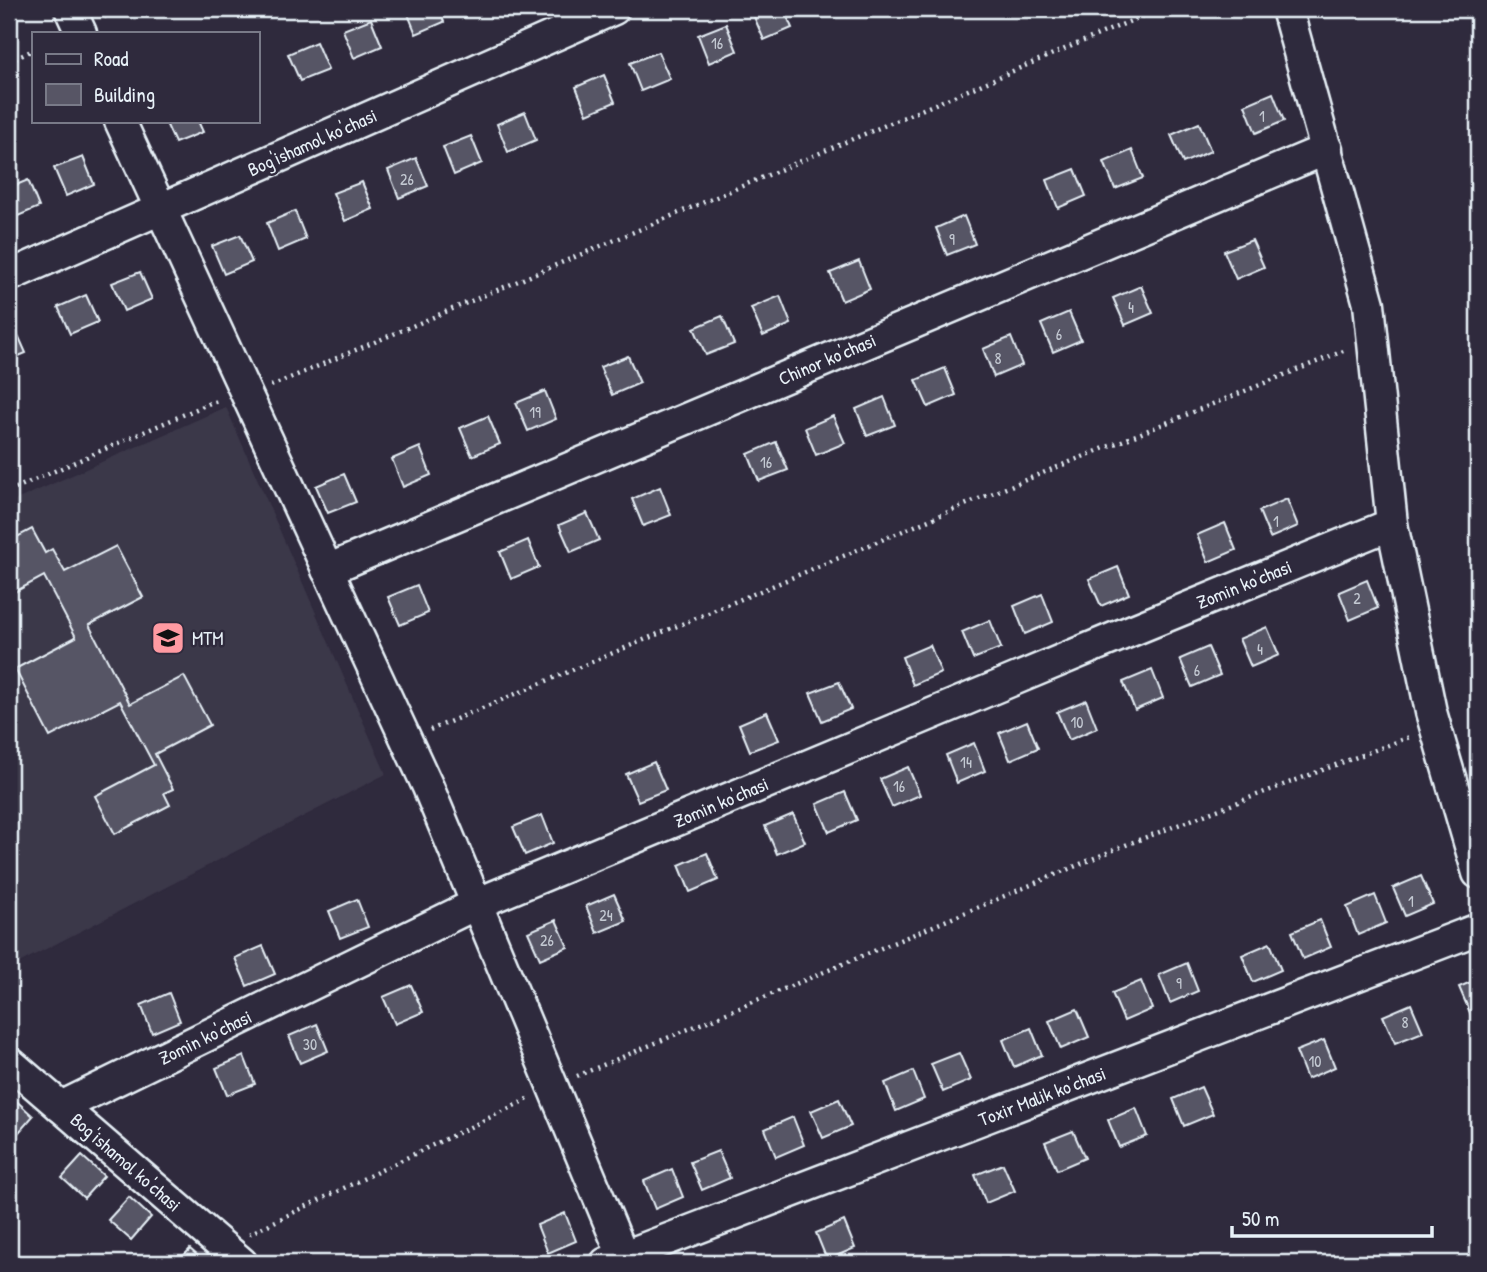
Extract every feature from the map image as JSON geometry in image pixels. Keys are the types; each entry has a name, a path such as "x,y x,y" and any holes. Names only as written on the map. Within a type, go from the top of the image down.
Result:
{"street":[{"path":"70,9 81,32"},
{"name":"Bog'ishamol ko'chasi","path":"9,276 614,9"},
{"path":"1287,9 1369,304 1392,524 1436,727 1478,873"},
{"path":"120,122 406,740 552,1087 618,1261"},
{"name":"Chinor ko'chasi","path":"327,570 1327,149"},
{"name":"Zomin ko'chasi","path":"61,1107 477,904 1133,629 1392,524"},
{"name":"Toxir Malik ko'chasi","path":"618,1261 1478,929"},
{"name":"Bog'ishamol ko'chasi","path":"9,1062 233,1255"}],"path":[{"path":"9,491 210,403 247,396 1159,9"},
{"path":"9,62 32,50"},
{"path":"406,740 986,496 1373,339"},
{"path":"233,1255 552,1087 1128,844 1436,727"}],"shaded area":[{"name":"MTM","path":"226,407 386,774 9,968 9,503"}],"building":[{"path":"406,9 439,9 444,22 416,34"},
{"path":"761,9 784,9 792,28 764,40 752,12"},
{"path":"371,19 382,46 354,58 343,30"},
{"path":"726,24 737,51 709,63 698,35"},
{"path":"316,42 328,70 300,81 288,54"},
{"path":"658,52 670,79 641,91 630,63"},
{"path":"604,75 615,102 587,114 576,87"},
{"path":"1273,93 1284,121 1256,133 1245,105"},
{"path":"525,112 536,140 508,152 497,124"},
{"path":"165,122 198,122 203,132 175,143"},
{"path":"1199,123 1211,151 1183,163 1171,135"},
{"path":"471,136 482,163 454,175 443,147"},
{"path":"1132,150 1143,178 1115,189 1104,162"},
{"path":"83,157 94,184 66,196 54,168"},
{"path":"416,158 428,186 399,198 388,170"},
{"path":"1075,169 1086,196 1058,208 1047,180"},
{"path":"28,180 39,207 11,219 9,188"},
{"path":"362,182 373,209 345,221 333,193"},
{"path":"295,211 306,239 278,251 267,223"},
{"path":"964,216 975,244 947,255 936,228"},
{"path":"240,235 252,262 224,274 212,246"},
{"path":"1252,240 1264,267 1236,279 1224,251"},
{"path":"859,261 870,289 842,301 830,273"},
{"path":"140,272 152,299 124,311 112,283"},
{"path":"1141,286 1153,313 1125,325 1113,298"},
{"path":"86,295 98,322 70,334 58,307"},
{"path":"780,296 791,324 763,336 751,308"},
{"path":"1069,312 1081,340 1053,352 1041,324"},
{"path":"722,316 734,344 706,355 694,328"},
{"path":"14,326 26,353 9,360 9,328"},
{"path":"1011,337 1022,365 994,377 983,349"},
{"path":"628,356 640,383 612,395 600,367"},
{"path":"945,368 956,395 928,407 916,380"},
{"path":"545,391 556,419 528,431 516,403"},
{"path":"884,397 895,425 867,436 856,409"},
{"path":"488,416 500,444 472,456 460,428"},
{"path":"833,416 845,443 816,455 805,428"},
{"path":"776,442 788,470 759,481 748,454"},
{"path":"420,447 431,475 403,487 392,459"},
{"path":"344,474 356,502 328,513 316,486"},
{"path":"660,487 671,515 643,526 632,499"},
{"path":"1287,499 1298,526 1270,538 1259,511"},
{"path":"587,513 599,540 571,552 559,525"},
{"path":"1225,523 1236,550 1208,562 1197,535"},
{"path":"32,529 45,553 52,549 65,572 116,546 143,597 89,625 130,704 184,676 210,725 155,754 173,789 164,793 170,805 115,834 95,796 154,765 120,701 50,737 15,669 76,637 44,576 9,595 9,541"},
{"path":"528,540 539,567 511,579 500,552"},
{"path":"1118,567 1129,594 1101,606 1089,579"},
{"path":"1367,580 1378,608 1350,620 1339,592"},
{"path":"417,585 428,613 400,625 388,597"},
{"path":"1042,594 1053,622 1025,634 1014,606"},
{"path":"990,620 1001,648 973,659 962,632"},
{"path":"1267,627 1279,655 1251,667 1239,639"},
{"path":"930,645 941,673 913,685 902,657"},
{"path":"1208,647 1220,675 1192,687 1180,659"},
{"path":"1152,670 1163,698 1135,710 1123,682"},
{"path":"839,682 851,709 822,721 810,693"},
{"path":"1086,700 1097,728 1069,740 1057,712"},
{"path":"767,712 779,740 750,751 739,724"},
{"path":"1027,721 1038,748 1010,760 999,733"},
{"path":"974,743 985,771 957,783 946,755"},
{"path":"654,762 666,790 638,801 626,774"},
{"path":"908,767 920,795 892,807 880,779"},
{"path":"845,792 857,820 829,832 817,804"},
{"path":"793,814 805,842 777,854 765,826"},
{"path":"542,815 553,843 525,855 513,827"},
{"path":"707,853 718,880 690,892 679,865"},
{"path":"1421,876 1433,904 1405,916 1393,888"},
{"path":"614,894 626,921 597,933 586,906"},
{"path":"1375,895 1386,923 1358,935 1347,907"},
{"path":"357,899 368,927 340,938 329,911"},
{"path":"556,920 568,947 540,959 528,932"},
{"path":"1320,920 1331,947 1303,959 1292,932"},
{"path":"1270,943 1281,970 1253,982 1242,955"},
{"path":"263,946 275,974 247,986 235,958"},
{"path":"1187,963 1198,991 1170,1003 1159,975"},
{"path":"1478,979 1478,1011 1471,1015 1459,987"},
{"path":"1141,981 1152,1009 1124,1021 1112,993"},
{"path":"411,985 423,1012 395,1024 383,997"},
{"path":"169,993 180,1021 152,1033 141,1005"},
{"path":"1411,1004 1423,1032 1395,1043 1383,1016"},
{"path":"1077,1009 1089,1037 1061,1049 1049,1021"},
{"path":"317,1024 328,1051 300,1063 289,1036"},
{"path":"1031,1028 1042,1055 1014,1067 1003,1040"},
{"path":"1324,1040 1335,1067 1307,1079 1296,1051"},
{"path":"959,1053 971,1080 943,1092 931,1064"},
{"path":"244,1056 255,1084 227,1095 216,1068"},
{"path":"913,1071 924,1099 896,1111 885,1083"},
{"path":"1201,1087 1213,1114 1184,1126 1173,1099"},
{"path":"11,1096 33,1116 13,1139 9,1136"},
{"path":"839,1099 851,1126 823,1138 811,1111"},
{"path":"1136,1108 1147,1136 1119,1147 1108,1120"},
{"path":"793,1117 804,1145 776,1157 765,1129"},
{"path":"1073,1131 1085,1158 1057,1170 1045,1142"},
{"path":"718,1151 730,1178 702,1190 690,1162"},
{"path":"82,1156 104,1176 84,1198 62,1178"},
{"path":"1003,1164 1015,1191 986,1203 975,1175"},
{"path":"672,1169 683,1197 655,1209 644,1181"},
{"path":"129,1197 151,1217 131,1240 108,1220"},
{"path":"565,1213 576,1241 548,1253 537,1225"},
{"path":"844,1221 855,1248 827,1260 816,1233"},
{"path":"190,1249 206,1263 177,1263"}],"place":[{"name":"MTM","path":"168,638"}]}
